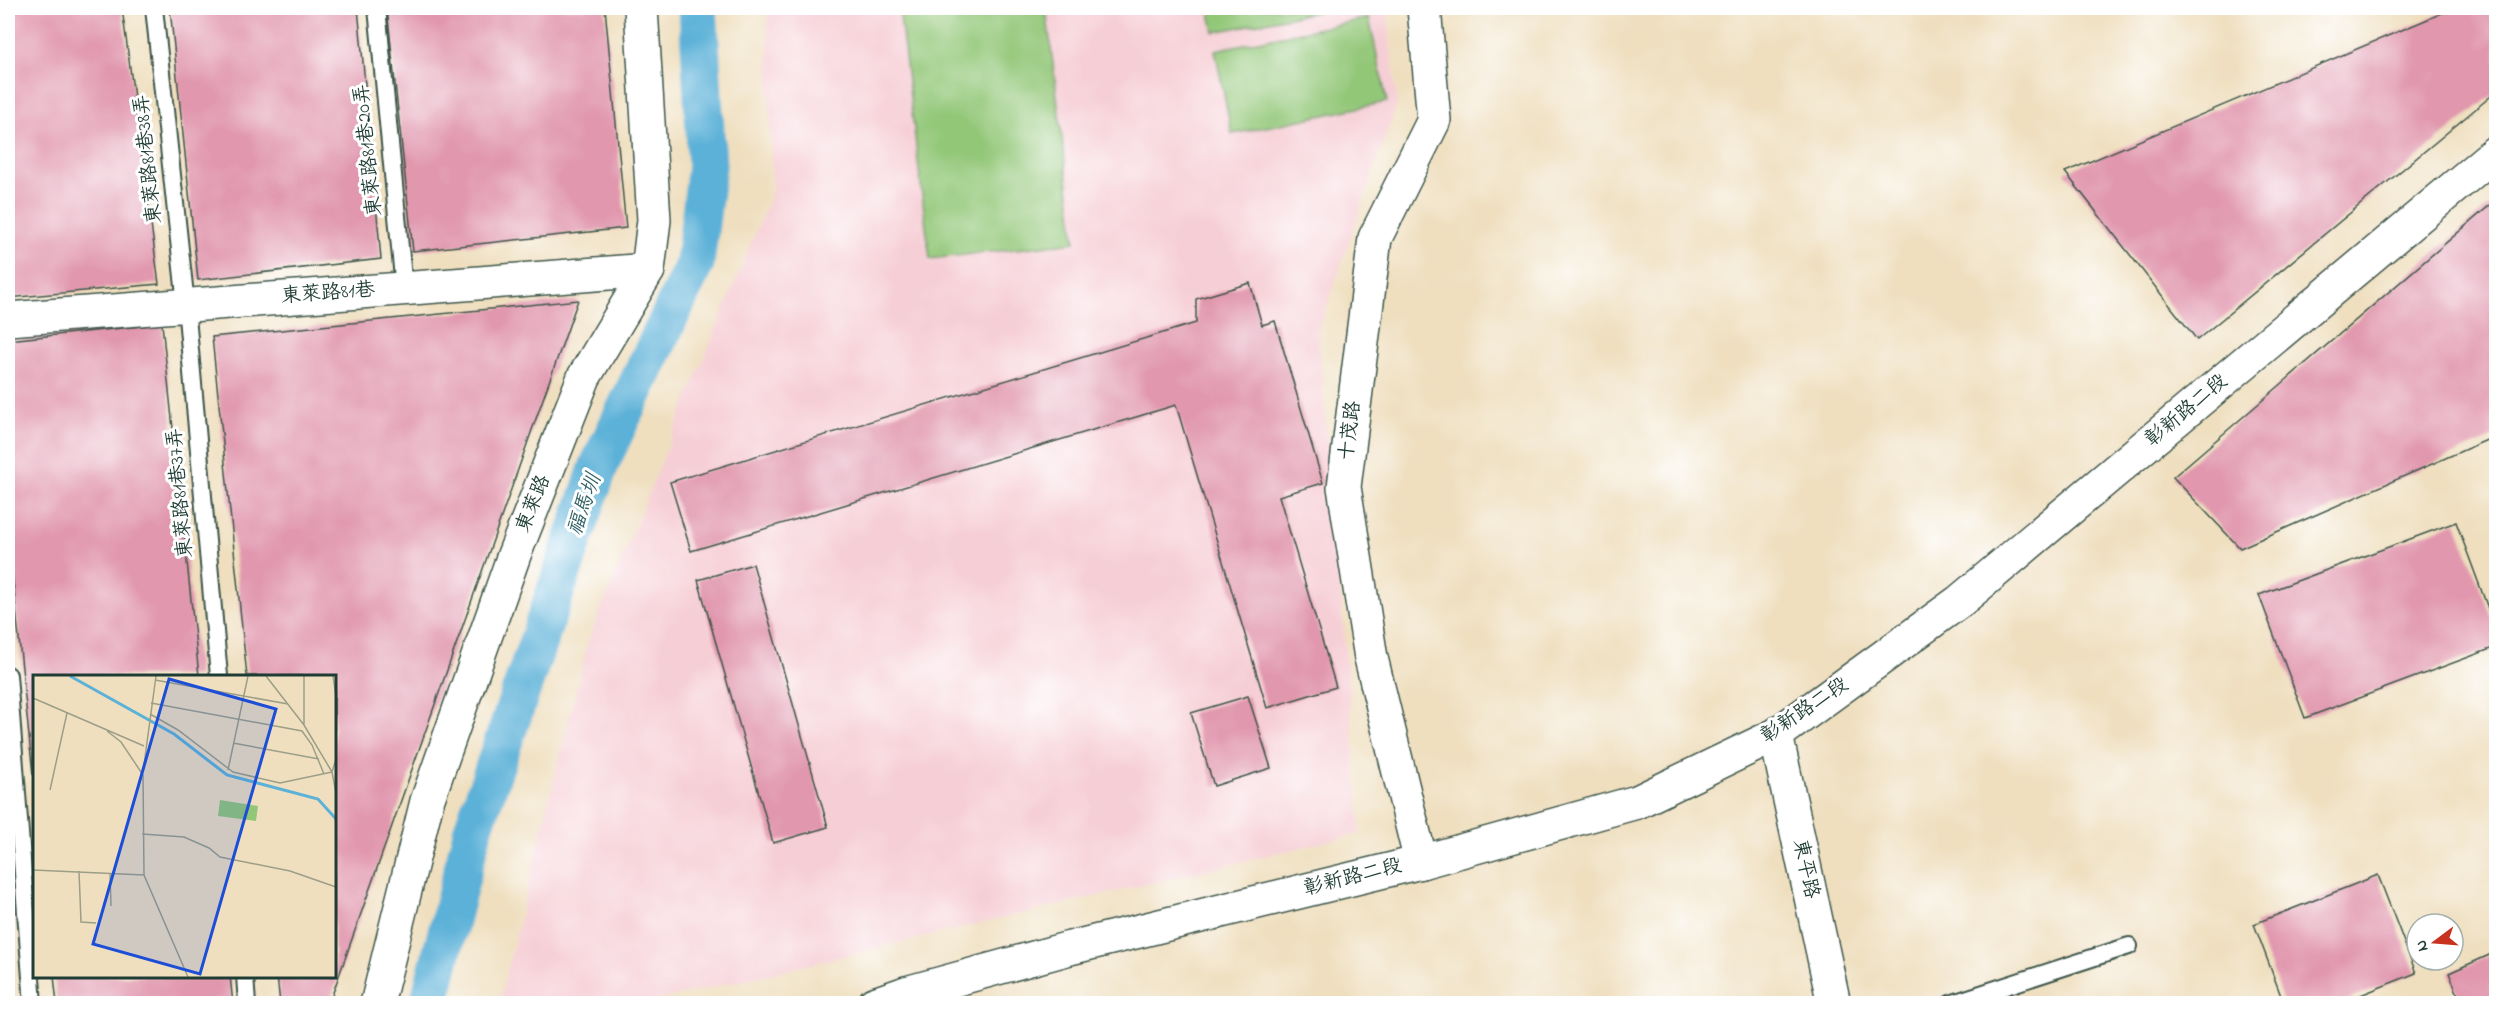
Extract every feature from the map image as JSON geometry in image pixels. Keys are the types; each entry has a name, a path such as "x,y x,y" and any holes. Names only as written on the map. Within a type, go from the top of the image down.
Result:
{"street":[{"name":"東萊路","path":"378,1004 426,801 514,555 584,377 648,270 654,220 641,8"},
{"name":"十茂路","path":"1420,862 1371,658 1344,486 1375,238 1434,120 1424,8"},
{"name":"彰新路二段","path":"874,1004 1070,948 1420,862 1637,802 1776,735 1960,601 2496,152"},
{"name":"東萊路81巷","path":"8,319 648,270"},
{"name":"東平路","path":"1776,735 1834,1004"}],"lane":[{"name":"東萊路81巷38弄","path":"154,8 186,305"},
{"name":"東萊路81巷20弄","path":"377,8 404,289"},
{"name":"東萊路81巷37弄","path":"186,305 219,675"},
{"path":"8,675 33,1004"},
{"path":"1950,1004 2129,946"},
{"path":"245,978 247,1004"}],"shaded area":[{"path":"767,8 1387,8 1397,103 1318,331 1361,833 647,1003 499,1004 588,641 772,192"}],"green space":[{"path":"899,8 1046,8 1075,242 930,259"},
{"path":"1209,8 1336,8 1214,32"},
{"path":"1369,18 1387,102 1232,134 1215,50"}],"building":[{"path":"8,8 122,8 159,284 8,298"},
{"path":"170,8 358,8 381,259 198,280"},
{"path":"387,8 605,8 626,228 413,251"},
{"path":"2454,8 2496,8 2496,92 2197,340 2065,172"},
{"path":"2496,200 2496,436 2240,548 2173,477"},
{"path":"1250,283 1262,325 1275,321 1323,483 1279,496 1336,687 1267,708 1176,405 691,551 670,482 1196,323 1196,299"},
{"path":"578,300 329,1004 280,1004 277,978 336,978 336,675 247,675 212,337"},
{"path":"162,324 199,675 33,675 33,775 8,532 8,340"},
{"path":"2456,522 2496,630 2496,647 2305,718 2259,595"},
{"path":"753,564 828,827 773,843 698,580"},
{"path":"1248,696 1271,768 1214,786 1191,713"},
{"path":"2378,875 2405,945 2405,972 2416,973 2338,1004 2284,1004 2254,924"},
{"path":"2496,952 2496,1004 2462,1004 2449,973 2465,972 2465,966"},
{"path":"54,978 230,978 233,1004 57,1004"}],"waterway":[{"name":"福馬圳","path":"429,1004 473,829 600,463 695,263 707,166 698,8"}]}
